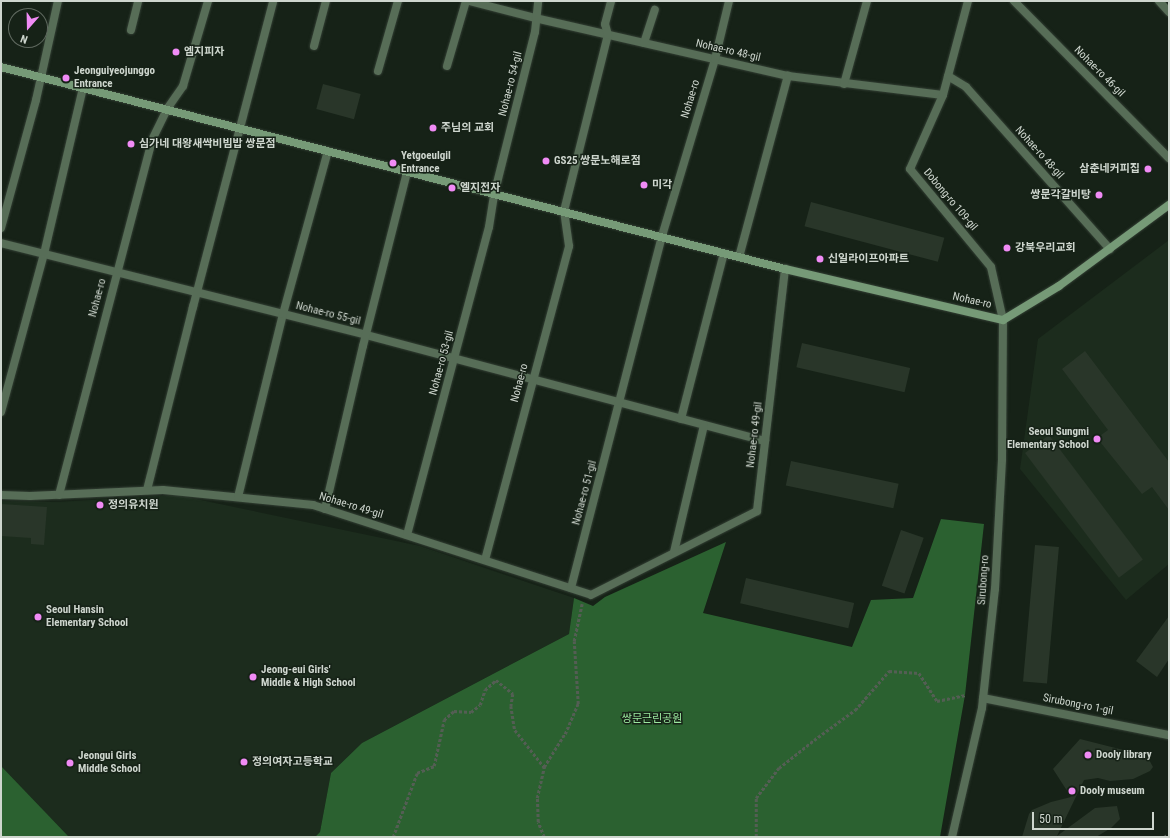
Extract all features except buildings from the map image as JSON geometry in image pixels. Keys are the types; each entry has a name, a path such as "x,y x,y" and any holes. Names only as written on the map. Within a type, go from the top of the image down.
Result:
{"main road":[{"name":"Nohae-ro","path":"1,67 494,195 662,236 785,269 1003,320 1060,286 1169,205"}],"street":[{"path":"1,228 58,1"},
{"path":"131,30 138,1"},
{"name":"Nohae-ro","path":"59,495 116,272 152,140 167,109 183,86 208,1"},
{"path":"147,490 196,293 273,1"},
{"path":"314,46 326,1"},
{"path":"378,71 398,1"},
{"path":"447,66 466,1"},
{"name":"Nohae-ro 48-gil","path":"469,1 608,35 788,76 943,95"},
{"name":"Nohae-ro 54-gil","path":"494,195 536,32 538,1"},
{"path":"608,35 605,24 611,1"},
{"name":"Nohae-ro","path":"662,236 715,60 729,1"},
{"path":"844,84 867,1"},
{"name":"Dobong-ro 109-gil","path":"968,1 943,95 910,169 991,267 1003,320"},
{"name":"Nohae-ro 46-gil","path":"1014,1 1168,153"},
{"path":"1159,1 1169,12"},
{"path":"644,43 656,10"},
{"name":"Nohae-ro","path":"485,560 569,246 564,211 608,35"},
{"path":"739,257 788,76"},
{"name":"Nohae-ro 48-gil","path":"948,76 966,87 1110,249"},
{"path":"1,412 44,254 83,88"},
{"path":"238,498 283,314 328,151"},
{"path":"325,509 366,335 407,172"},
{"name":"Nohae-ro 53-gil","path":"407,535 489,228 494,195"},
{"name":"Nohae-ro 51-gil","path":"572,588 662,236"},
{"name":"Nohae-ro 55-gil","path":"1,242 196,293 366,335 454,360"},
{"path":"681,419 724,253"},
{"name":"Nohae-ro 49-gil","path":"1,495 59,495 164,490 313,505 591,594 757,511 785,269"},
{"name":"Sirubong-ro","path":"952,837 983,698 995,589 1002,459 1003,320"},
{"path":"454,360 765,441"},
{"path":"674,552 704,425"},
{"name":"Sirubong-ro 1-gil","path":"983,698 1169,735"}],"path":[{"path":"544,837 538,822 537,798 544,767 565,734 578,704 574,641 584,592"},
{"path":"756,837 756,798 779,768 855,710 889,671 919,674 937,701 965,695"},
{"path":"393,837 417,774 434,766 444,720 454,711 471,712 480,705 485,690 496,680 513,694 510,706 515,730 544,767"},
{"path":"1164,837 1169,834"}],"shaded area":[{"name":"Seoul Sungmi Elementary School","path":"1169,240 1169,564 1126,600 1020,469 1038,339"},
{"name":"Jeong-eui Girls' Middle & High School","path":"177,495 420,546 574,598 569,634 362,743 331,773 320,832 315,837 69,837 1,766 1,501 58,502"}],"green space":[{"name":"쌍문근린공원","path":"941,519 984,524 965,695 940,837 315,837 320,832 331,773 362,743 569,634 574,598 593,606 605,597 726,542 703,613 852,647 871,600 913,598"},
{"path":"1,766 69,837 1,837"}],"place":[{"name":"엠지피자","path":"176,52"},
{"name":"Jeonguiyeojunggo Entrance","path":"66,78"},
{"name":"주님의 교회","path":"433,128"},
{"name":"심가네 대왕새싹비빔밥 쌍문점","path":"131,144"},
{"name":"GS25 쌍문노해로점","path":"546,161"},
{"name":"Yetgoeulgil Entrance","path":"393,163"},
{"name":"삼춘네커피집","path":"1148,169"},
{"name":"미각","path":"644,185"},
{"name":"엘지전자","path":"452,188"},
{"name":"쌍문각갈비탕","path":"1099,195"},
{"name":"강북우리교회","path":"1007,248"},
{"name":"신일라이프아파트","path":"820,259"},
{"name":"Seoul Sungmi Elementary School","path":"1097,439"},
{"name":"정의유치원","path":"100,505"},
{"name":"Seoul Hansin Elementary School","path":"38,617"},
{"name":"Jeong-eui Girls' Middle & High School","path":"253,677"},
{"name":"Dooly library","path":"1088,755"},
{"name":"정의여자고등학교","path":"244,762"},
{"name":"Jeongui Girls Middle School","path":"70,763"},
{"name":"Dooly museum","path":"1072,791"}]}
